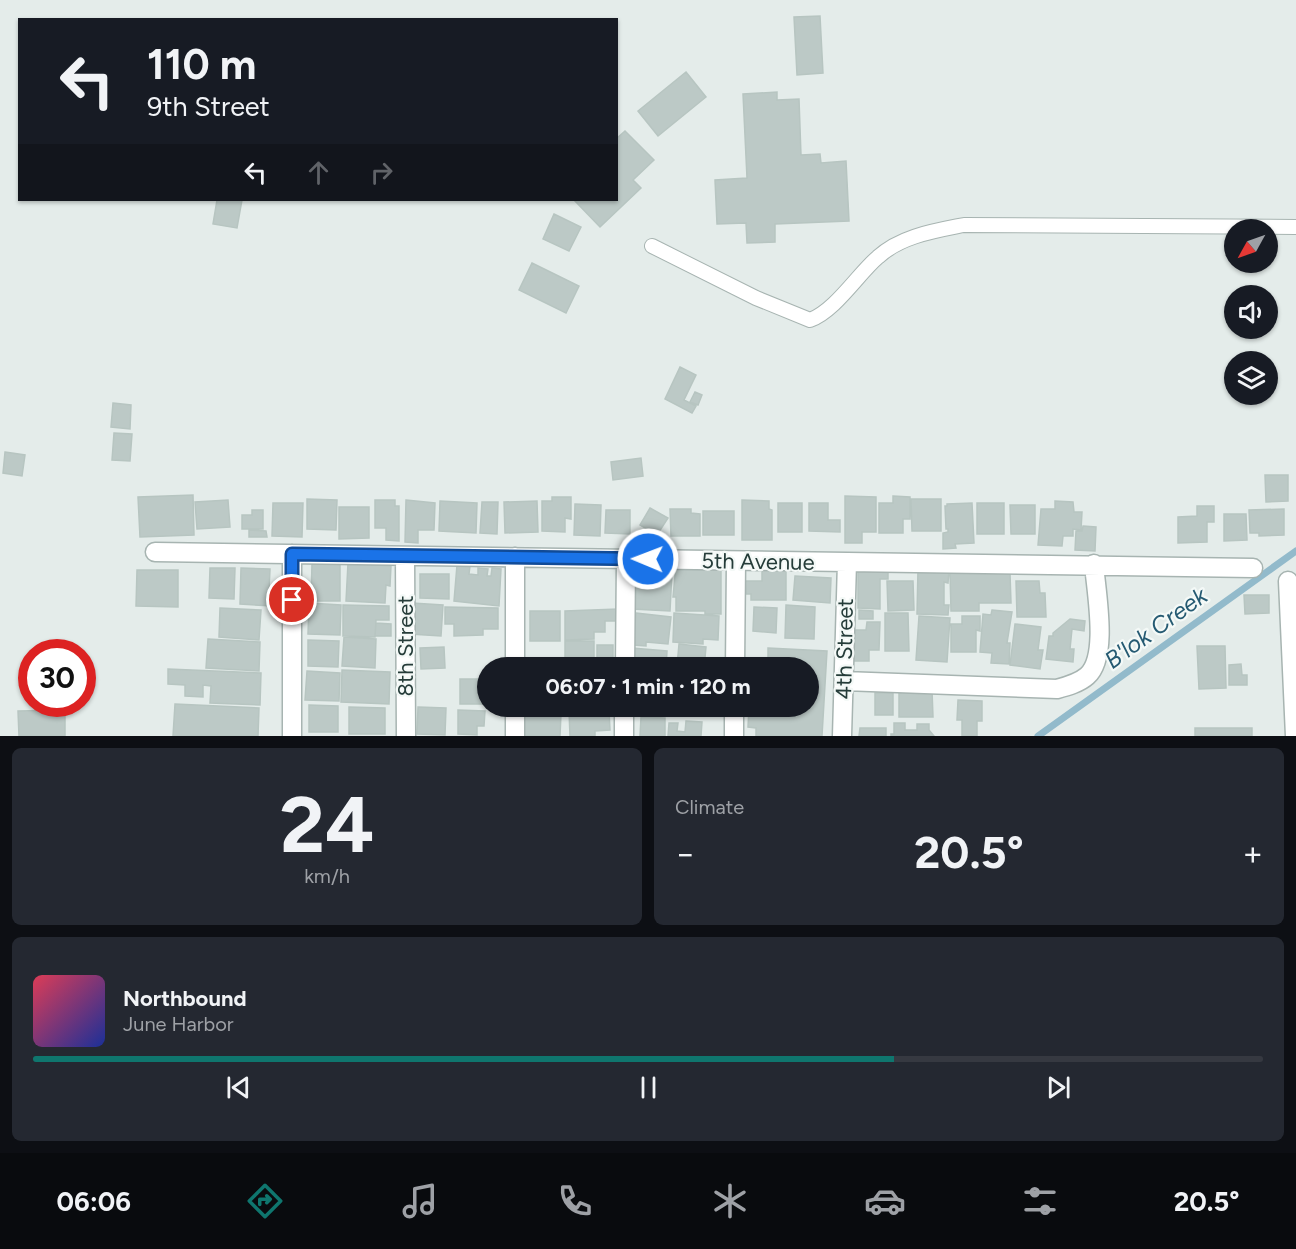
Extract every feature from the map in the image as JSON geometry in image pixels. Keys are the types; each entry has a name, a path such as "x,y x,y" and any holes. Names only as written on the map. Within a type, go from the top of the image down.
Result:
{"street":[{"name":"5th Avenue","path":"155,552 1253,568"},
{"path":"292,554 292,736"},
{"name":"8th Street","path":"405,556 406,736"},
{"path":"515,557 515,657"},
{"path":"625,657 627,559"},
{"path":"735,657 736,561"},
{"name":"4th Street","path":"842,736 847,562"},
{"path":"844,681 1057,689 1072,685 1088,675 1096,663 1100,646 1094,564"},
{"path":"1288,581 1295,736"},
{"path":"515,717 515,736"},
{"path":"624,717 624,736"},
{"path":"734,717 734,736"}],"lane":[{"path":"652,246 756,298 810,320 838,298 878,256 902,241 964,225 1296,227"}],"building":[{"path":"820,16 823,73 797,75 794,17"},
{"path":"686,72 706,97 658,136 638,111"},
{"path":"777,92 777,100 799,99 801,155 820,154 821,163 846,161 849,221 775,224 775,242 747,243 746,223 717,224 715,180 747,178 743,94"},
{"path":"625,131 654,160 633,180 641,188 600,227 575,201 618,201 618,137"},
{"path":"217,201 242,201 237,228 213,224"},
{"path":"554,214 581,227 569,251 543,239"},
{"path":"532,263 579,286 566,313 519,290"},
{"path":"680,367 696,375 684,400 696,406 692,413 665,399"},
{"path":"695,392 702,395 698,405 690,402"},
{"path":"113,403 131,405 130,429 111,427"},
{"path":"114,433 132,434 130,461 112,460"},
{"path":"5,452 25,455 22,476 3,473"},
{"path":"641,458 643,476 613,480 611,462"},
{"path":"1265,475 1288,475 1288,501 1266,502"},
{"path":"193,495 194,535 140,537 138,497"},
{"path":"845,496 876,497 876,532 862,532 862,543 845,543"},
{"path":"893,496 910,497 910,519 903,519 903,533 879,533 879,503 893,503"},
{"path":"552,497 571,497 571,519 565,518 565,532 542,531 542,501 552,501"},
{"path":"307,499 337,500 336,530 307,529"},
{"path":"911,499 941,499 941,531 912,531"},
{"path":"228,500 230,527 197,529 195,502"},
{"path":"375,500 395,500 395,506 399,506 399,541 386,540 386,528 375,528"},
{"path":"406,500 435,503 434,530 418,530 418,543 405,542"},
{"path":"742,500 769,501 769,509 772,510 772,540 742,540"},
{"path":"440,501 477,503 476,533 439,531"},
{"path":"537,501 538,532 505,533 504,502"},
{"path":"1055,501 1073,502 1074,512 1082,512 1081,530 1073,529 1073,536 1063,536 1062,546 1038,545 1041,509 1055,509"},
{"path":"482,502 498,502 497,534 480,533"},
{"path":"273,503 303,503 302,537 272,536"},
{"path":"778,503 802,503 802,532 778,532"},
{"path":"809,503 828,503 828,520 840,520 840,532 809,531"},
{"path":"972,503 974,543 955,544 956,548 943,549 943,533 948,532 945,506"},
{"path":"977,503 1004,503 1004,534 977,534"},
{"path":"575,504 601,505 600,536 574,535"},
{"path":"1010,505 1035,505 1035,534 1011,534"},
{"path":"1197,506 1214,506 1214,522 1207,522 1207,542 1178,543 1178,517 1197,516"},
{"path":"339,507 369,507 369,538 339,539"},
{"path":"650,508 668,518 657,535 640,525"},
{"path":"670,509 691,509 691,513 700,514 700,536 671,536"},
{"path":"1284,509 1284,535 1259,536 1259,533 1250,533 1249,510"},
{"path":"252,510 263,510 263,529 242,529 242,515 252,515"},
{"path":"606,510 630,510 630,534 605,533"},
{"path":"703,511 734,511 734,535 703,535"},
{"path":"1224,514 1246,514 1247,540 1224,541"},
{"path":"1083,526 1096,527 1095,551 1075,550 1076,531 1082,531"},
{"path":"249,530 266,531 267,537 249,537"},
{"path":"312,563 340,563 340,601 311,601"},
{"path":"348,563 391,566 390,586 386,585 385,603 346,601"},
{"path":"457,565 470,566 469,574 478,575 478,568 488,569 487,576 491,576 492,568 501,569 499,606 454,601"},
{"path":"676,566 721,567 721,614 705,614 705,611 676,611 676,597 673,597"},
{"path":"210,568 235,568 234,599 209,598"},
{"path":"241,568 270,569 269,591 272,591 272,606 240,604"},
{"path":"918,569 949,570 948,583 944,582 944,605 949,605 948,615 917,614"},
{"path":"137,570 178,570 178,607 136,606"},
{"path":"762,570 786,570 786,600 751,600 751,594 746,594 745,581 762,581"},
{"path":"858,570 888,570 888,579 880,579 880,609 858,608"},
{"path":"641,571 672,572 670,611 632,609 634,584 640,584"},
{"path":"950,573 1010,573 1011,603 979,603 979,611 951,611"},
{"path":"420,574 449,574 449,599 420,598"},
{"path":"795,576 831,578 830,603 793,600"},
{"path":"887,581 913,581 914,610 888,611"},
{"path":"1016,581 1039,581 1040,593 1045,593 1046,617 1017,617"},
{"path":"1244,595 1269,595 1269,613 1245,614"},
{"path":"309,603 341,605 340,635 308,634"},
{"path":"412,603 443,605 441,636 410,634"},
{"path":"343,605 389,606 389,620 376,620 375,637 343,636"},
{"path":"786,605 815,607 814,639 785,638"},
{"path":"445,607 498,608 498,629 483,629 483,635 454,636 454,624 445,624"},
{"path":"754,607 777,608 776,633 753,631"},
{"path":"220,608 261,610 259,640 219,637"},
{"path":"618,609 618,621 605,621 605,632 594,632 594,639 565,640 565,611"},
{"path":"859,610 873,611 873,619 859,619"},
{"path":"992,610 1012,612 1007,643 1010,643 1009,664 991,663 992,653 980,652 983,614 991,615"},
{"path":"530,611 560,611 560,641 530,641"},
{"path":"636,613 671,617 668,644 646,642 646,646 633,645"},
{"path":"674,613 719,616 718,640 703,639 703,644 673,642"},
{"path":"885,613 908,613 909,651 885,651"},
{"path":"919,616 950,618 947,662 916,660"},
{"path":"962,616 980,616 980,631 976,630 976,652 951,652 951,624 962,624"},
{"path":"1070,619 1085,621 1084,631 1072,629 1070,649 1074,649 1073,662 1046,659 1049,636 1053,636 1053,633"},
{"path":"867,622 880,622 879,650 869,650 869,661 852,661 852,630 866,630"},
{"path":"376,623 391,624 391,636 375,636"},
{"path":"1015,624 1041,627 1038,650 1043,650 1040,669 1010,665"},
{"path":"344,637 376,639 375,668 342,666"},
{"path":"208,639 260,642 259,671 206,668"},
{"path":"308,640 339,641 338,667 308,666"},
{"path":"565,641 594,641 594,657 565,657"},
{"path":"679,644 706,647 705,657 678,657"},
{"path":"597,645 613,645 613,657 597,657"},
{"path":"1197,646 1225,646 1226,688 1199,689"},
{"path":"444,647 445,668 421,669 420,648"},
{"path":"632,648 667,651 667,657 631,657"},
{"path":"768,648 827,651 822,736 756,736 756,728 748,727 748,717 819,717 819,657 768,657"},
{"path":"1241,664 1242,675 1247,675 1247,685 1229,685 1229,665"},
{"path":"168,669 261,673 260,705 210,703 211,686 203,685 203,697 185,696 185,685 168,684"},
{"path":"342,670 390,672 389,704 341,702"},
{"path":"307,671 340,673 339,701 305,700"},
{"path":"460,679 477,679 477,704 460,704"},
{"path":"932,690 933,717 899,717 899,691"},
{"path":"875,693 893,693 893,715 875,715"},
{"path":"958,700 982,701 982,721 977,721 977,736 962,736 962,720 957,720"},
{"path":"175,704 259,708 258,736 173,736"},
{"path":"309,705 338,706 338,732 309,732"},
{"path":"349,707 385,708 385,734 349,734"},
{"path":"418,707 446,708 445,735 417,734"},
{"path":"458,710 477,711 477,717 485,717 484,726 477,726 477,735 458,734"},
{"path":"18,717 65,717 65,736 19,736"},
{"path":"524,717 561,717 560,736 523,736"},
{"path":"569,717 609,717 610,730 595,731 595,736 570,736"},
{"path":"641,717 665,718 665,736 640,736"},
{"path":"686,721 702,722 701,736 668,736 669,723 678,723 677,731 685,732"},
{"path":"894,723 905,723 905,730 917,730 917,724 929,724 929,730 934,736 891,736 894,734"},
{"path":"860,728 886,728 886,736 859,736"},
{"path":"1195,728 1252,728 1252,736 1195,736"}],"waterway":[{"name":"B'lok Creek","path":"1038,736 1296,551"}],"route":[{"path":"292,600 292,554 648,559"}]}
